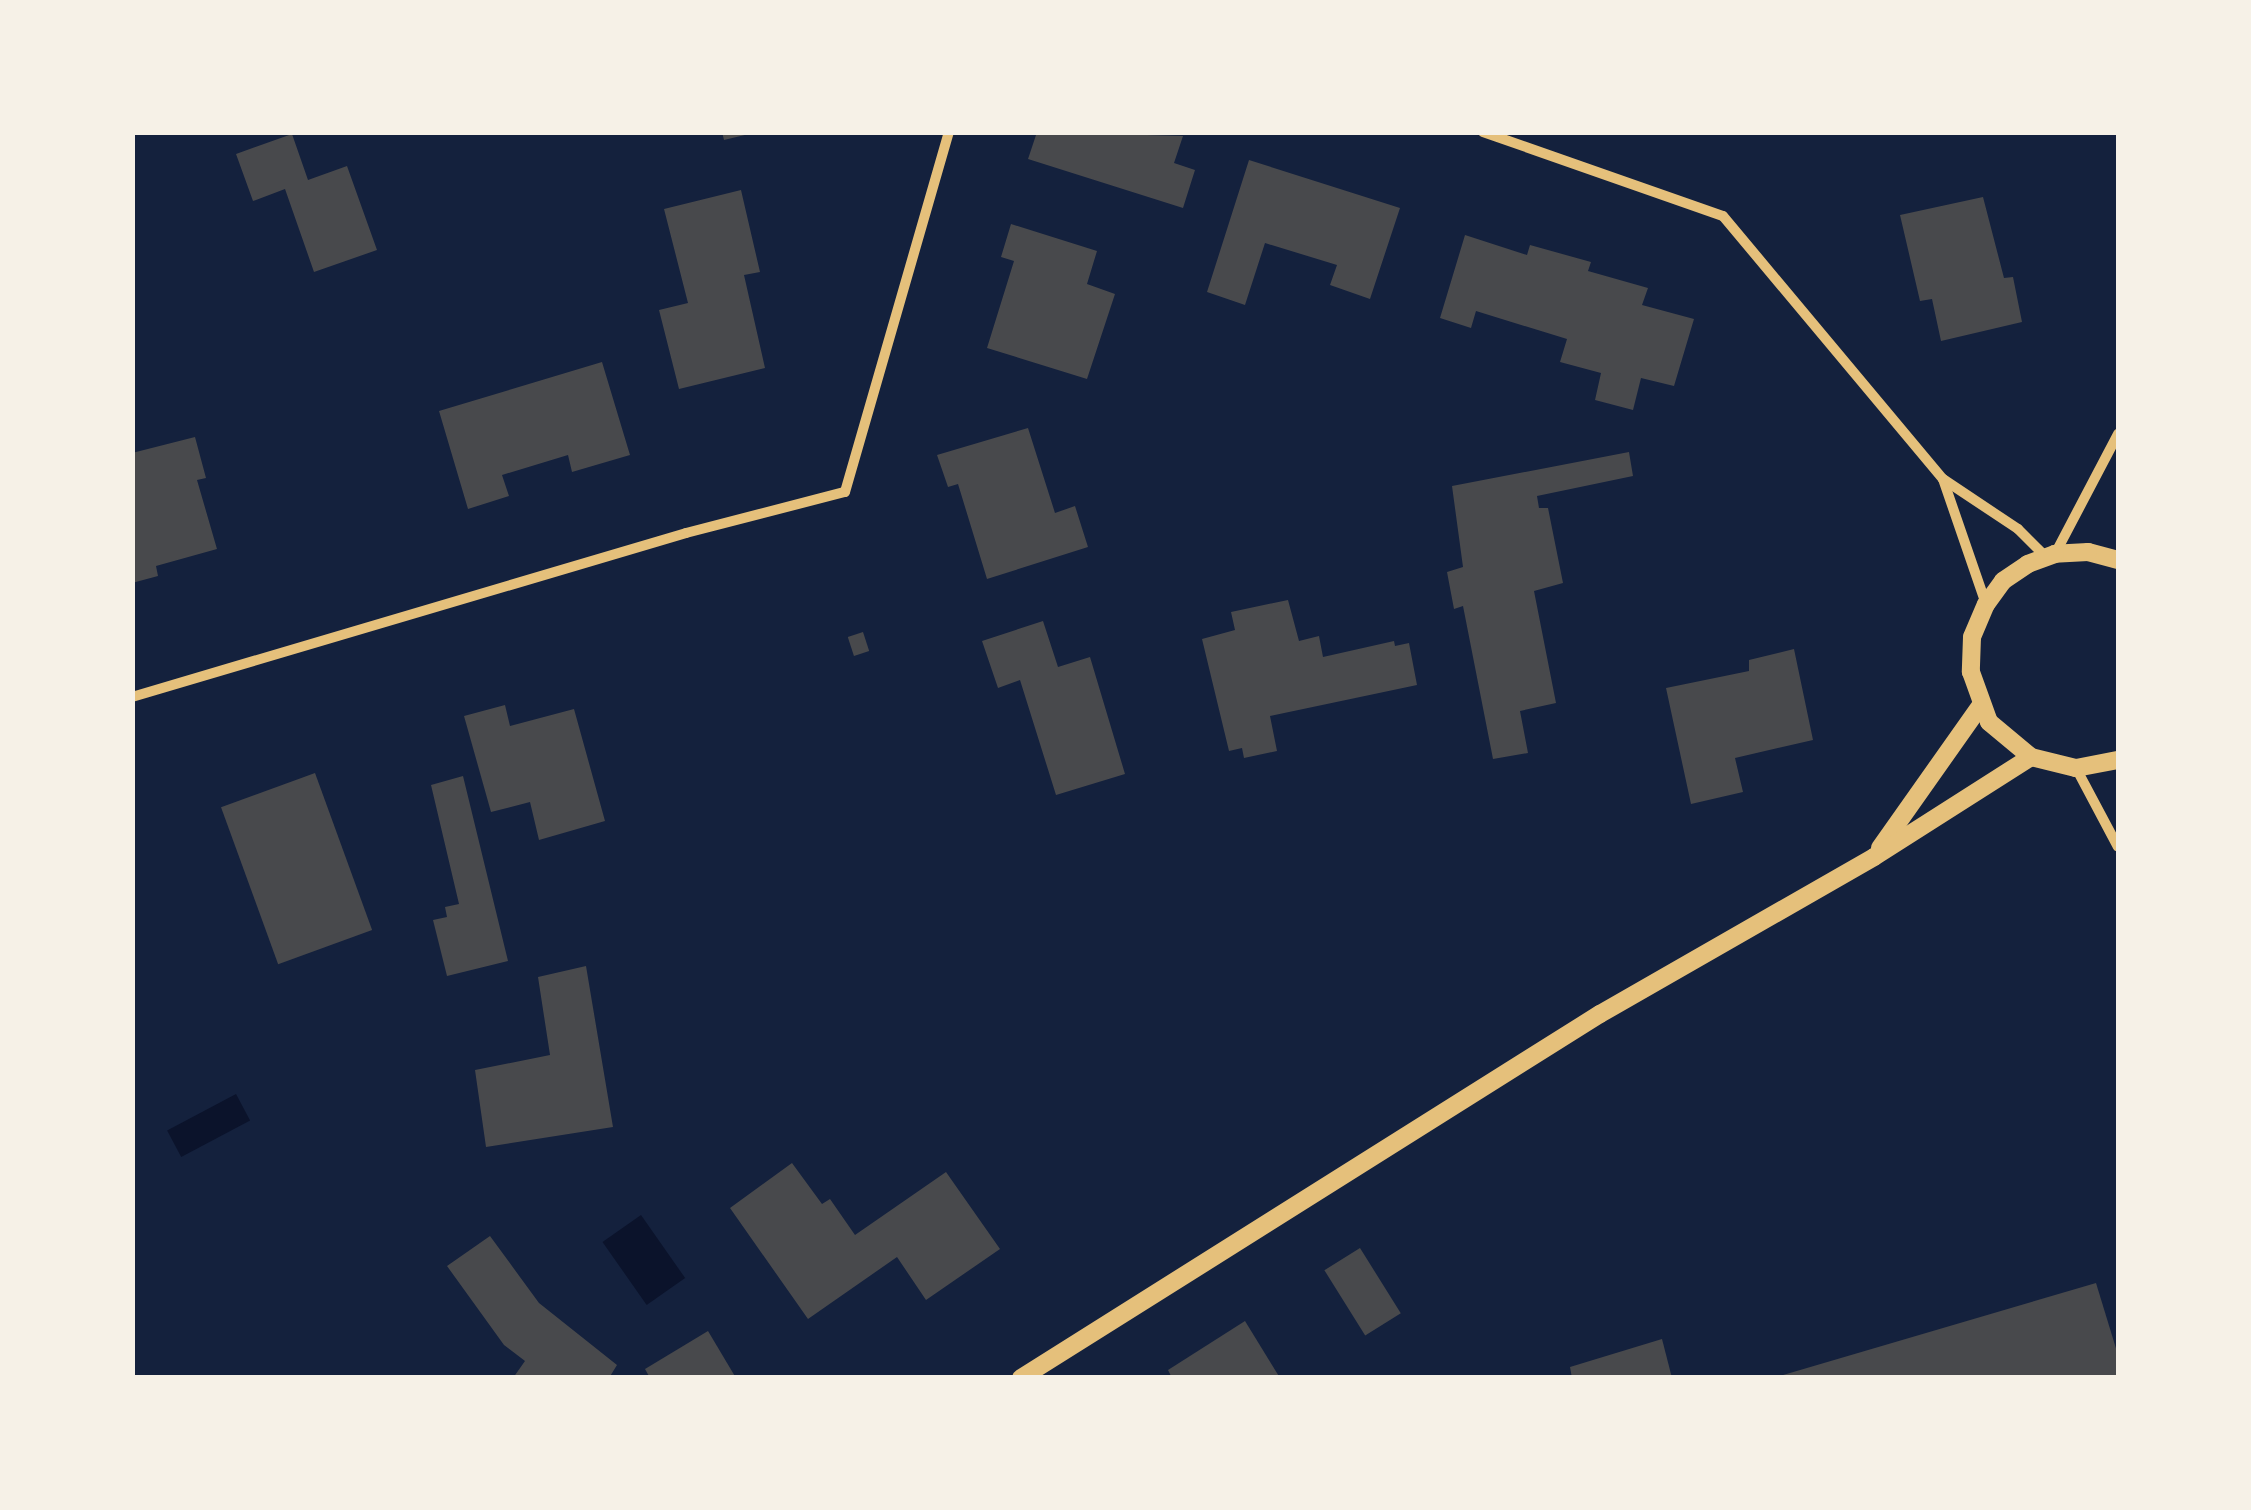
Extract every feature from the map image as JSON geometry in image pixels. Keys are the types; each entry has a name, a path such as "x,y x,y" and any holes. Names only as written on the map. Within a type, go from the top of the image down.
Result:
{"street":[{"path":"132,697 667,538 845,492 949,132"},
{"path":"1484,132 1723,216 1943,479 2018,529 2050,556"},
{"path":"2050,556 2118,434"},
{"path":"1943,479 1986,604"},
{"path":"2118,560 2088,552 2050,556 2003,582 1986,604 1972,637 1971,672 1980,706 2002,736 2030,757 2076,768 2118,760"},
{"path":"1874,857 1980,706"},
{"path":"1021,1378 1600,1014 1874,857 2030,757"},
{"path":"2076,768 2118,847"}],"water":[{"path":"236,1094 250,1120 181,1157 167,1131"},
{"path":"641,1215 685,1278 647,1305 602,1242"}],"building":[{"path":"722,132 748,132 749,134 724,140"},
{"path":"1037,132 1183,136 1174,163 1195,170 1183,208 1028,159"},
{"path":"292,134 308,180 347,166 377,250 314,272 285,189 253,201 236,154"},
{"path":"1249,160 1400,208 1370,299 1330,285 1337,265 1265,243 1245,305 1207,292"},
{"path":"741,190 760,272 744,275 765,368 679,389 659,310 688,303 664,209"},
{"path":"1983,197 2004,278 2013,277 2022,322 1941,341 1932,299 1920,301 1900,215"},
{"path":"1011,224 1097,251 1087,284 1115,294 1087,379 987,348 1014,261 1001,257"},
{"path":"1465,235 1527,255 1530,245 1591,262 1588,271 1648,288 1642,305 1694,319 1674,386 1641,378 1633,410 1595,400 1601,373 1560,362 1567,339 1476,311 1471,328 1440,318"},
{"path":"602,362 630,455 572,472 568,455 502,475 509,496 468,509 439,411"},
{"path":"1028,428 1055,513 1075,506 1088,547 987,579 958,484 948,487 937,455"},
{"path":"195,437 206,478 197,480 217,549 156,566 158,576 132,583 132,453"},
{"path":"1629,452 1633,476 1537,496 1539,508 1548,508 1563,583 1534,591 1556,703 1520,711 1528,753 1493,759 1463,606 1454,609 1447,572 1463,567 1452,486"},
{"path":"1288,600 1299,641 1319,636 1323,657 1394,641 1395,646 1409,643 1417,685 1270,716 1277,751 1244,758 1242,748 1229,751 1202,639 1235,630 1231,612"},
{"path":"1043,621 1058,667 1090,657 1125,774 1056,795 1020,680 998,688 982,641"},
{"path":"863,632 869,651 854,656 848,637"},
{"path":"1794,649 1813,740 1735,758 1743,792 1691,804 1666,688 1749,671 1749,660"},
{"path":"505,705 510,726 574,709 605,821 539,840 530,802 491,812 464,716"},
{"path":"315,773 372,930 278,964 221,807"},
{"path":"463,776 508,961 447,976 433,920 447,917 445,907 459,904 431,785"},
{"path":"586,966 613,1127 486,1147 475,1070 550,1055 538,977"},
{"path":"792,1163 822,1204 830,1199 855,1235 946,1172 1000,1249 926,1300 897,1257 808,1319 730,1208"},
{"path":"490,1236 539,1303 617,1365 609,1378 513,1378 525,1361 504,1345 447,1266"},
{"path":"1360,1248 1401,1313 1365,1336 1324,1270"},
{"path":"2096,1283 2118,1355 2118,1378 1773,1378"},
{"path":"1245,1321 1280,1378 1172,1378 1168,1370"},
{"path":"708,1331 736,1378 650,1378 645,1369"},
{"path":"1662,1339 1672,1378 1572,1378 1570,1367"}]}
